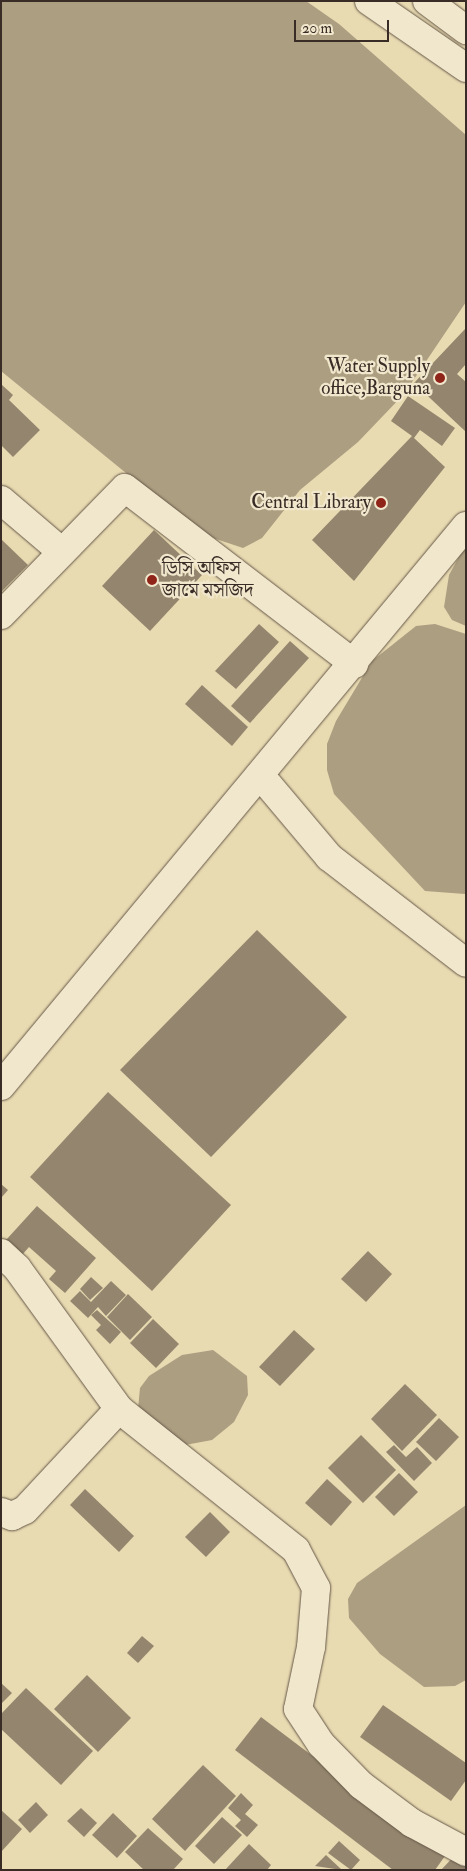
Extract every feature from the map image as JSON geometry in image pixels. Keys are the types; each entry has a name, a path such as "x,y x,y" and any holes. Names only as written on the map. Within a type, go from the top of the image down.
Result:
{"street":[{"path":"369,1 466,68"},
{"path":"427,1 466,30"},
{"path":"1,615 124,488 354,664"},
{"path":"1,500 62,552"},
{"path":"1,1086 354,664 466,526"},
{"path":"260,775 329,857 466,963"},
{"path":"1,1253 17,1268 119,1408 296,1550 316,1588 311,1647 298,1708 321,1744 361,1785 412,1823 466,1852"},
{"path":"1,1512 12,1516 25,1510 119,1408"}],"shaded area":[{"path":"1,1 306,1 339,24 466,135 466,302 404,394 358,442 300,490 262,538 243,548 207,536 175,513 1,371"},
{"path":"466,544 466,626 452,620 444,607 449,575"},
{"path":"435,624 466,634 465,894 425,891 334,794 327,770 327,744 336,721 372,661 416,626"},
{"path":"213,1350 247,1376 248,1395 234,1422 212,1440 185,1445 138,1409 140,1388 149,1376 182,1355"},
{"path":"466,1505 466,1680 455,1686 424,1687 380,1654 349,1618 348,1599 357,1583"}],"building":[{"name":"Water Supply office,Barguna","path":"466,328 466,364 457,374 466,382 466,432 414,383"},
{"path":"1,384 13,395 9,400 40,430 13,457 1,445"},
{"name":"Central Library","path":"408,396 455,428 442,446 420,430 414,438 445,467 354,581 312,540 412,436 391,421"},
{"name":"ডিসি অফিস জামে মসজিদ","path":"154,530 202,575 150,631 102,586"},
{"path":"1,539 28,565 1,592"},
{"path":"259,624 279,642 236,689 215,671"},
{"path":"290,641 309,658 250,723 231,706"},
{"path":"202,685 248,727 232,746 185,704"},
{"path":"257,930 347,1017 211,1157 120,1070"},
{"path":"108,1092 231,1205 152,1291 30,1177"},
{"path":"1,1184 8,1190 1,1198"},
{"path":"37,1206 96,1258 65,1293 49,1279 56,1271 29,1247 22,1255 6,1240"},
{"path":"368,1251 392,1274 366,1302 341,1279"},
{"path":"91,1277 103,1288 90,1300 80,1289"},
{"path":"111,1281 126,1295 106,1316 98,1307 88,1318 70,1301 80,1291 91,1302"},
{"path":"128,1294 152,1317 130,1340 107,1317"},
{"path":"97,1310 121,1332 110,1344 96,1330 101,1325 91,1315"},
{"path":"153,1319 179,1344 156,1368 130,1343"},
{"path":"294,1330 315,1349 280,1386 259,1367"},
{"path":"405,1384 437,1415 402,1451 371,1419"},
{"path":"439,1418 459,1437 436,1461 416,1442"},
{"path":"361,1435 396,1470 363,1503 328,1468"},
{"path":"394,1445 406,1457 417,1447 432,1463 414,1481 386,1452"},
{"path":"399,1473 418,1492 394,1516 375,1497"},
{"path":"327,1479 352,1502 331,1526 305,1503"},
{"path":"85,1489 134,1536 119,1552 70,1505"},
{"path":"210,1512 230,1532 206,1557 185,1537"},
{"path":"142,1636 154,1646 138,1663 127,1653"},
{"path":"87,1675 131,1718 98,1752 54,1709"},
{"path":"1,1683 12,1693 1,1704"},
{"path":"26,1688 93,1751 61,1785 1,1729 1,1714"},
{"path":"383,1705 466,1763 466,1780 451,1801 360,1737"},
{"path":"261,1717 445,1856 435,1870 393,1870 235,1750"},
{"path":"203,1765 236,1796 185,1851 152,1819"},
{"path":"241,1793 253,1805 245,1814 258,1825 247,1837 235,1826 241,1820 228,1808"},
{"path":"36,1802 48,1815 30,1833 18,1820"},
{"path":"81,1808 97,1823 84,1837 67,1821"},
{"path":"1,1810 22,1829 1,1852"},
{"path":"113,1813 137,1836 117,1858 92,1835"},
{"path":"222,1817 242,1835 214,1864 195,1846"},
{"path":"148,1828 183,1859 173,1870 144,1870 125,1852"},
{"path":"339,1841 360,1860 351,1870 328,1853"},
{"path":"249,1844 271,1865 267,1870 225,1870"},
{"path":"458,1852 466,1859 466,1870 441,1870"},
{"path":"326,1855 342,1870 315,1866"}],"place":[{"name":"Water Supply office,Barguna","path":"440,378"},
{"name":"Central Library","path":"381,503"},
{"name":"ডিসি অফিস জামে মসজিদ","path":"152,580"}]}
